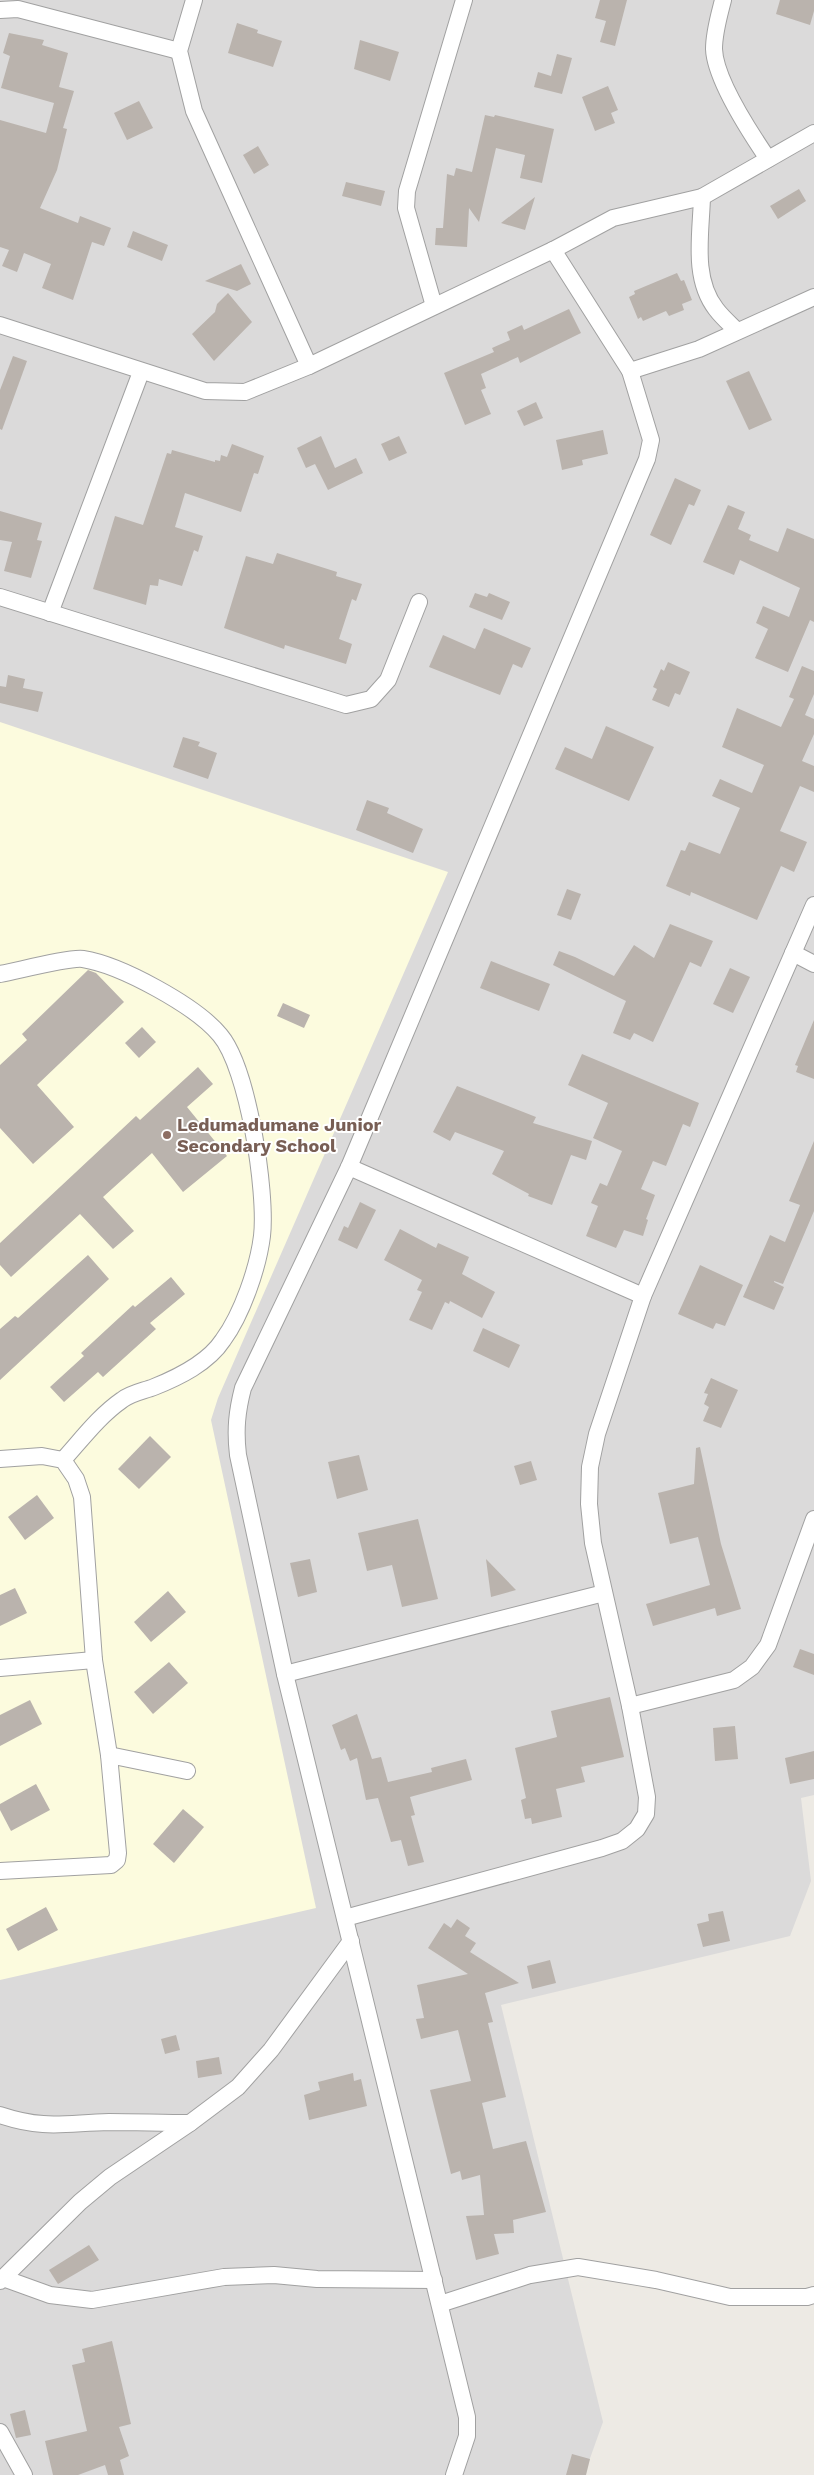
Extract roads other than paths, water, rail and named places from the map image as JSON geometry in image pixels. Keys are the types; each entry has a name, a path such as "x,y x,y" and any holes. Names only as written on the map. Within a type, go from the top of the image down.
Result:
{"street":[{"path":"194,0 179,51 194,111 309,366"},
{"path":"434,306 406,208 407,190 464,0"},
{"path":"723,0 716,26 714,51 735,106 768,159"},
{"path":"0,10 18,9 179,51"},
{"path":"0,325 141,372 205,391 245,392 309,366 553,250 613,218 702,197 814,133"},
{"path":"702,197 700,256 702,283 716,310 737,331"},
{"path":"454,2475 467,2436 467,2417 285,1674 238,1454 235,1431 237,1409 243,1388 349,1167 647,459 650,440 630,371 553,250"},
{"path":"630,371 698,349 814,297"},
{"path":"50,613 141,372"},
{"path":"0,597 346,705 371,699 388,680 419,602"},
{"path":"345,1918 622,1841 637,1829 646,1814 647,1797 630,1706 594,1543 589,1504 590,1467 597,1434 643,1296 814,905"},
{"path":"793,953 814,964"},
{"path":"0,974 82,959 121,971 186,1005 220,1035 234,1061 252,1117 260,1178 262,1235 250,1286 223,1340 202,1362 162,1384 124,1398 102,1415 63,1460"},
{"path":"349,1167 643,1296"},
{"path":"0,1459 42,1456 63,1460 76,1479 82,1497 94,1660 109,1755 118,1847 117,1860 111,1865 0,1871"},
{"path":"630,1706 734,1680 752,1667 768,1645 814,1519"},
{"path":"285,1674 604,1593"},
{"path":"0,1668 94,1660"},
{"path":"109,1755 187,1771"},
{"path":"351,1942 271,2050 238,2087 102,2184 80,2202 1,2279 50,2295 92,2300 224,2277 274,2275 317,2279 434,2280"},
{"path":"0,2115 24,2123 53,2126 108,2122 190,2123"},
{"path":"440,2304 530,2275 578,2267 656,2280 730,2297 807,2297 814,2295"},
{"path":"0,2432 24,2475"}],"place":[{"name":"Ledumadumane Junior Secondary School","path":"167,1135"}]}
